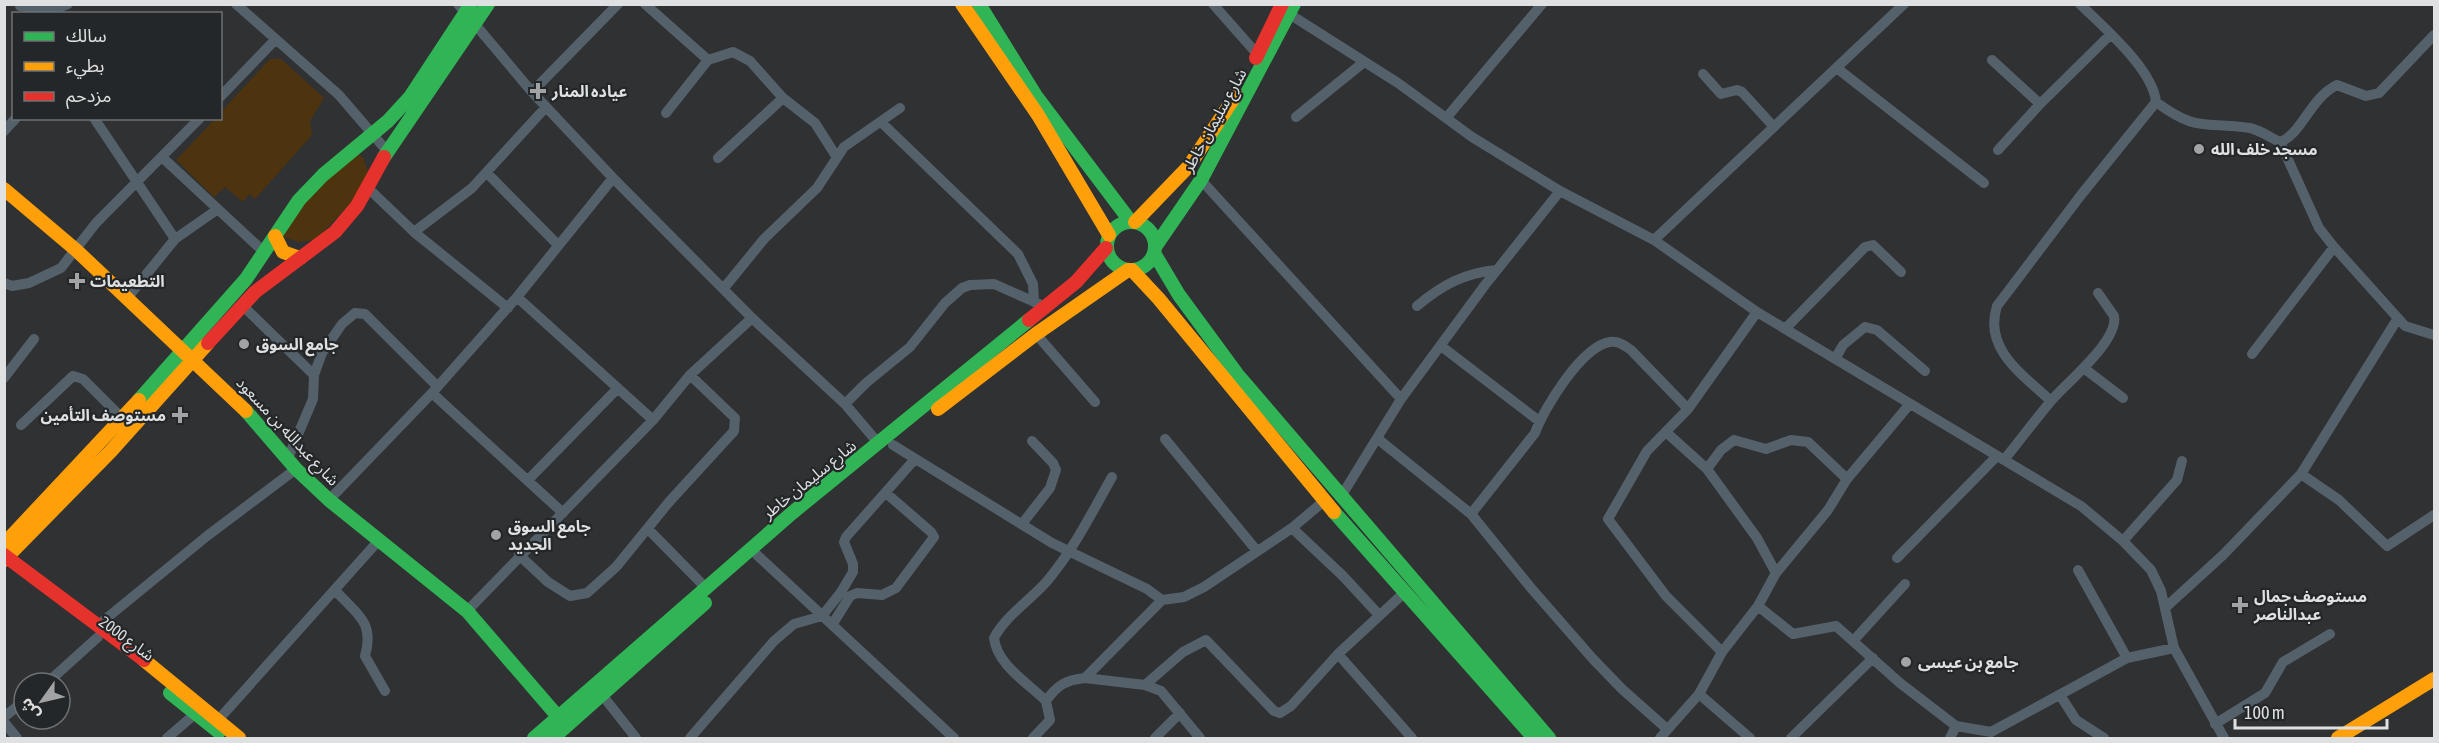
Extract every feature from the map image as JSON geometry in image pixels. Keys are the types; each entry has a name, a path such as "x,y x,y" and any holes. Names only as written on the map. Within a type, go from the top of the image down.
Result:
{"main road":[{"path":"5,557 111,451 245,281 284,220 310,187 337,160 407,102 468,11 488,4"},
{"path":"962,4 1038,115 1108,241 1111,261 1130,270 1160,299 1324,501 1534,738"},
{"path":"979,4 1036,96 1133,222 1152,234 1154,250 1179,295 1237,374 1342,495 1414,584 1549,738"},
{"name":"شارع سليمان خاطر","path":"1133,222 1189,166 1228,109 1287,8"},
{"name":"شارع سليمان خاطر","path":"1154,250 1201,180 1287,8"},
{"path":"5,557 123,419 189,354 266,282 335,232 368,188 468,11"},
{"name":"شارع عبدالله بن مسعود","path":"4,189 128,297 234,397 292,463 329,500 467,611 563,722"},
{"path":"1108,241 1120,224 1133,222"},
{"path":"275,236 283,252 300,258"},
{"name":"شارع سليمان خاطر","path":"534,738 603,696 757,555 886,445 1040,305 1076,282 1108,241"},
{"path":"1130,270 1144,267 1154,250"},
{"name":"شارع سليمان خاطر","path":"553,738 563,722 706,588 792,513 1036,334 1130,270"},
{"name":"شارع 2000","path":"5,557 226,738"},
{"path":"98,632 219,719 239,738"},
{"path":"2338,738 2434,679"},
{"path":"2355,738 2434,691"}],"street":[{"path":"236,4 339,95 387,151"},
{"path":"532,92 618,4"},
{"path":"645,4 708,60"},
{"path":"1214,4 1258,55"},
{"path":"1447,117 1542,4"},
{"path":"1654,240 1774,126 1838,69 1904,4"},
{"path":"2080,4 2111,34 2152,85 2156,102 2178,119 2193,124 2252,128 2280,142 2319,228 2334,247 2398,318 2412,330 2434,335"},
{"path":"21,8 50,11 66,5"},
{"path":"1287,8 1447,117 1472,137 1560,191 1654,240 1757,312 2081,506 2123,541 2151,570 2166,607 2174,648 2224,738"},
{"path":"468,11 532,92 613,178 752,318 886,445 915,459 1069,551 1147,589 1162,600"},
{"path":"1998,150 2040,104 2111,34"},
{"path":"2280,142 2289,137 2314,102 2337,85 2366,96 2379,93 2434,35"},
{"path":"222,95 275,40"},
{"path":"666,112 708,60 728,52 741,54 783,98 815,123 836,156"},
{"path":"1992,60 2040,104"},
{"path":"1296,117 1364,62"},
{"path":"1838,69 1984,183"},
{"path":"1703,74 1721,94 1737,90 1742,92 1774,126"},
{"path":"718,158 783,98"},
{"path":"2050,401 2017,370 1997,343 1993,325 1997,306 2081,195 2156,102"},
{"path":"414,231 472,188 546,107"},
{"path":"724,288 764,239 817,188 836,156 859,135 900,108"},
{"path":"95,120 175,239"},
{"path":"7,288 53,274 76,250 96,223 163,158 198,120"},
{"path":"881,122 1018,254 1040,305"},
{"path":"163,158 264,252"},
{"path":"487,173 558,245"},
{"path":"329,500 435,389 518,297 613,178"},
{"path":"1201,180 1401,399"},
{"path":"368,188 414,231 508,308"},
{"path":"1342,495 1401,399 1497,270 1560,191"},
{"path":"128,297 175,239 219,209"},
{"path":"1785,329 1865,247 1873,244 1879,248 1901,272"},
{"path":"2252,354 2334,247"},
{"path":"1417,306 1450,281 1478,272 1497,270"},
{"path":"845,405 866,383 910,347 945,303 962,288 970,285 994,284 1040,305"},
{"path":"1897,558 2000,458 2050,401 2085,369 2115,323 2110,310 2098,293"},
{"path":"518,297 653,420"},
{"path":"242,305 314,375"},
{"path":"59,671 98,632 292,463 313,399 314,375 322,353 342,324 349,317 360,312 365,314 435,389 563,513"},
{"path":"1722,652 1666,596 1608,519 1647,451 1688,409 1757,312"},
{"path":"467,611 519,555 653,420 690,375 752,318"},
{"path":"2166,607 2223,555 2301,474 2398,318"},
{"path":"1835,359 1843,345 1864,327 1877,330 1925,371"},
{"path":"1036,334 1095,402"},
{"path":"4,378 34,339"},
{"path":"1472,514 1535,433 1539,421 1568,376 1592,349 1611,342 1622,344 1631,350 1688,409"},
{"path":"1441,346 1539,421"},
{"path":"2085,369 2123,398"},
{"path":"21,425 73,375 83,379 123,419"},
{"path":"519,555 570,596 580,596 598,585 616,567 669,502 729,437 736,424 735,418 729,411 690,375"},
{"path":"528,480 618,388"},
{"path":"1660,738 1699,694 1722,652 1758,606 1776,573 1828,510 1847,479 1909,405"},
{"path":"1667,433 1707,469 1757,538 1776,573"},
{"path":"1378,439 1472,514 1531,588 1593,658 1622,689 1667,729"},
{"path":"1165,440 1257,551"},
{"path":"1707,469 1721,450 1734,440 1766,448 1798,440 1808,442 1847,479"},
{"path":"1022,524 1050,488 1056,470 1053,463 1032,441"},
{"path":"690,738 785,630 794,624 822,615 842,592 853,572 853,564 844,542 846,537 915,459"},
{"path":"2123,541 2177,480 2182,461"},
{"path":"2301,474 2339,500 2387,546 2434,515"},
{"path":"1033,738 1050,720 1046,701 1001,658 995,648 994,638 1007,619 1043,586 1069,551 1112,477"},
{"path":"832,625 850,596 856,593 882,595 896,588 933,537 931,532 886,493"},
{"path":"1085,678 1162,600 1184,597 1198,590 1292,528 1324,501"},
{"path":"1292,528 1343,576 1379,615"},
{"path":"648,529 706,588"},
{"path":"219,719 380,539"},
{"path":"757,555 954,738"},
{"path":"2078,570 2127,658"},
{"path":"1854,640 1905,584"},
{"path":"334,590 367,626 369,642 365,656 385,691"},
{"path":"1145,685 1183,652 1206,640 1274,711 1280,713 1291,706 1338,654 1406,591"},
{"path":"1758,606 1793,634 1799,635 1830,625 1836,626 1900,683 1956,726 1991,732 2127,658 2174,648"},
{"path":"2215,724 2265,693 2283,662 2330,634"},
{"path":"1338,654 1412,738"},
{"path":"1791,738 1873,658"},
{"path":"1046,701 1059,685 1069,680 1085,678 1145,685 1161,691 1200,738"},
{"path":"1699,694 1750,738"},
{"path":"2060,695 2076,720 2104,738"},
{"path":"603,696 636,738"},
{"path":"1155,738 1180,713"},
{"path":"167,738 195,714"},
{"path":"4,719 17,738"},
{"path":"1950,738 1956,726"}],"shaded area":[{"path":"270,59 281,59 324,98 310,121 312,135 255,199 249,194 243,202 225,187 214,197 176,160 214,120 222,120 222,111"},
{"path":"354,152 363,157 368,172 358,195 316,240 298,242 284,237 282,229 288,217"}],"traffic: fast":[{"path":"139,400 246,279 299,200 323,175 388,121 410,97 471,4"},
{"path":"384,157 488,4"},
{"path":"979,4 1036,96 1131,222"},
{"path":"1155,247 1201,180 1294,4"},
{"path":"1126,222 1136,222 1148,229 1155,241 1155,246 1155,251 1148,263 1136,270 1126,270 1111,259 1107,251 1107,241 1118,226 1126,222"},
{"path":"1154,253 1179,295 1237,374 1549,738"},
{"path":"534,738 792,513 1029,320"},
{"path":"246,411 296,469 329,500 467,611 566,726"},
{"path":"1334,512 1534,738"},
{"path":"553,738 705,603"},
{"path":"170,693 219,732"}],"traffic: slow":[{"path":"962,4 1038,115 1109,235"},
{"path":"1135,222 1189,166 1236,95"},
{"path":"4,189 76,250 246,411"},
{"path":"275,236 283,252 300,258"},
{"path":"938,409 1036,334 1128,270"},
{"path":"1132,270 1159,299 1334,512"},
{"path":"4,560 111,451 208,343"},
{"path":"4,544 139,400"},
{"path":"144,660 239,738"},
{"path":"2338,738 2434,679"}],"traffic: jam":[{"path":"1256,58 1282,4"},
{"path":"208,343 255,292 335,232 357,206 384,157"},
{"path":"1029,320 1076,282 1106,248"},
{"path":"4,555 144,660"}],"place":[{"name":"عياده المنار","path":"538,91"},
{"name":"مسجد خلف الله","path":"2199,149"},
{"name":"التطعيمات","path":"77,281"},
{"name":"جامع السوق","path":"244,344"},
{"name":"مستوصف التأمين","path":"180,415"},
{"name":"جامع السوق الجديد","path":"496,535"},
{"name":"مستوصف جمال عبدالناصر","path":"2240,605"},
{"name":"جامع بن عيسى","path":"1906,662"}]}
